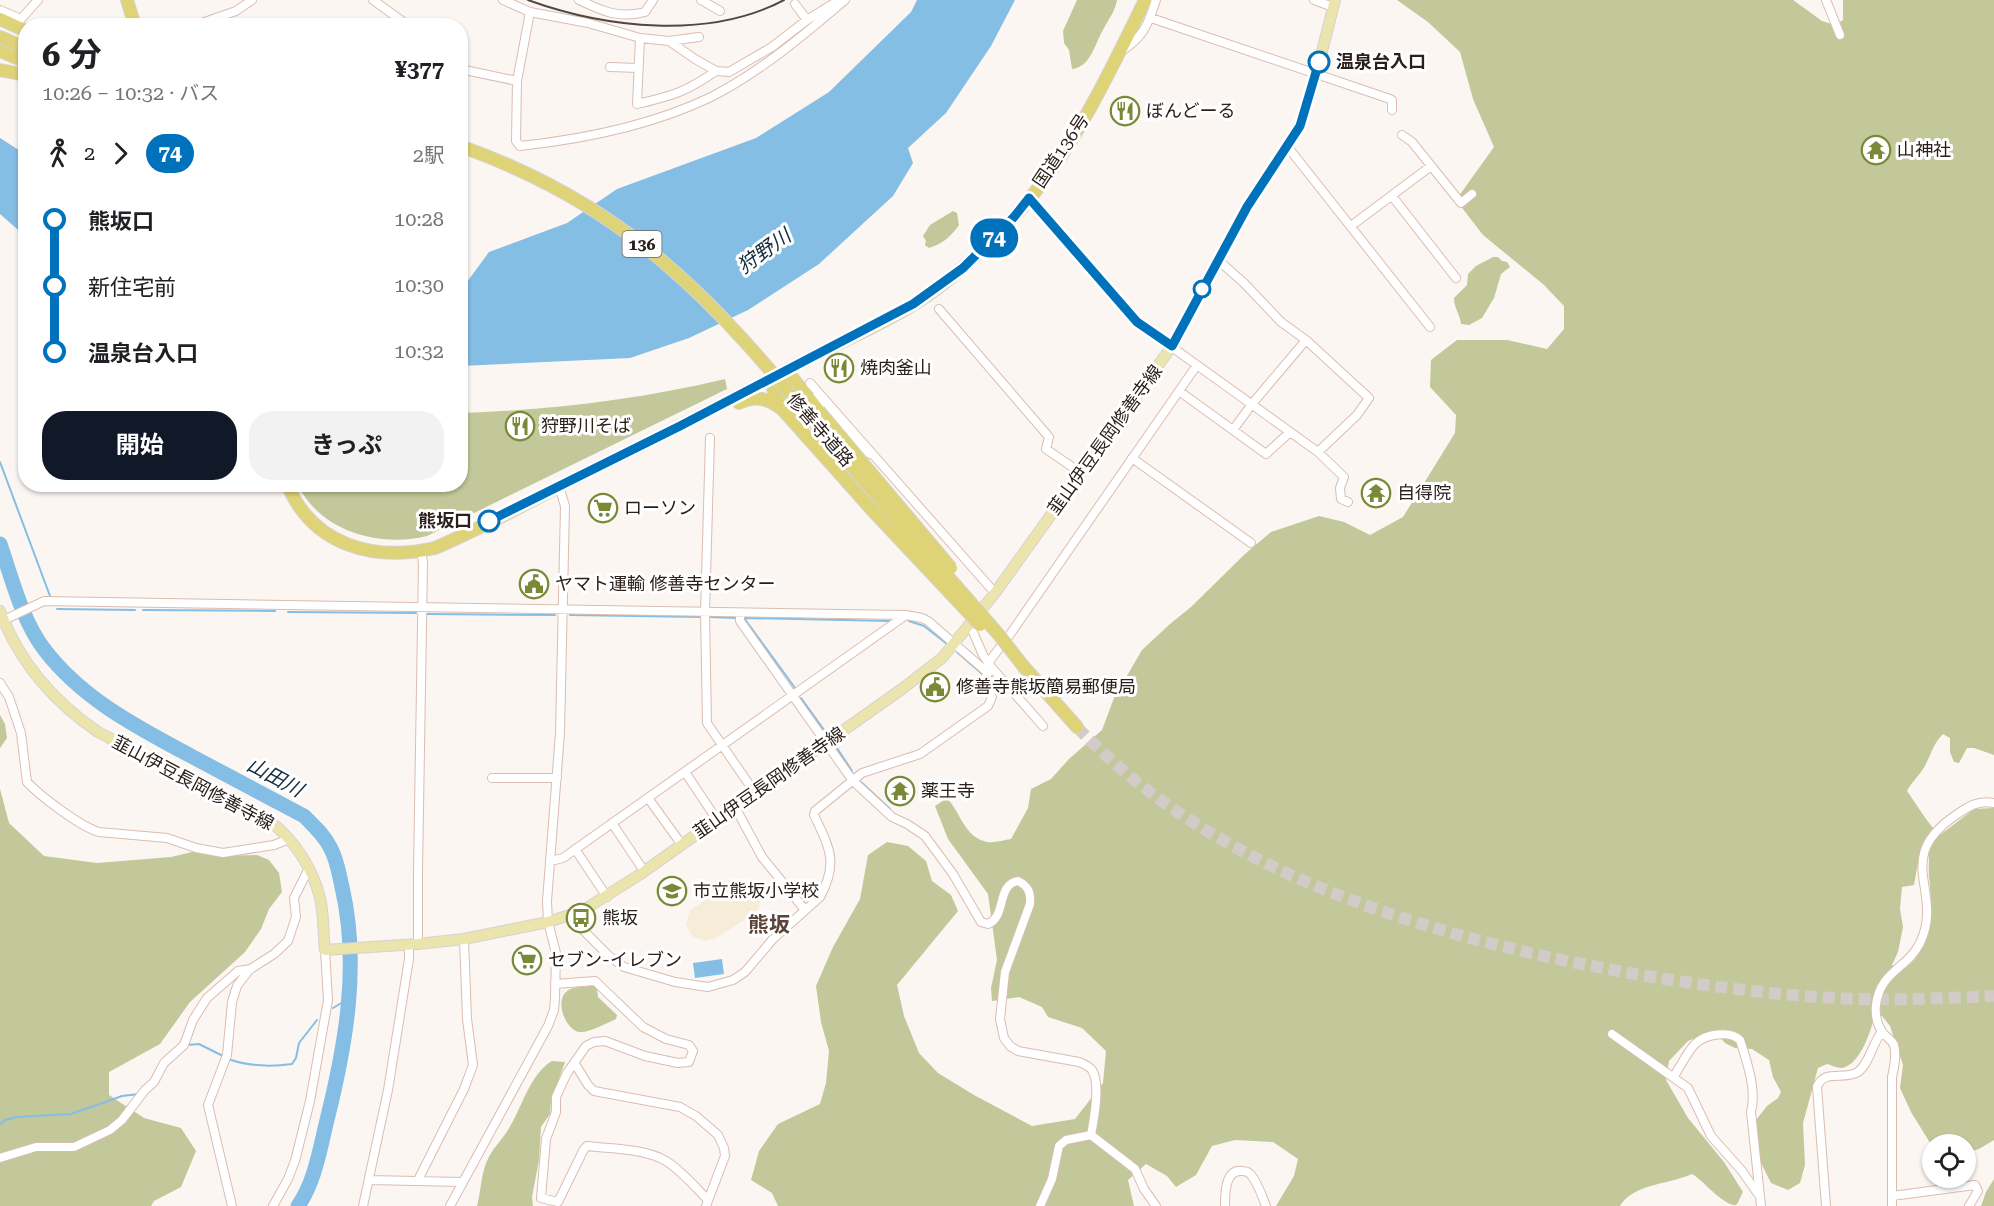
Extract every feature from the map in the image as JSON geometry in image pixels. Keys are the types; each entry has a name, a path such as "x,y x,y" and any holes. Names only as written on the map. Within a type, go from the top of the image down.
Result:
{"highway":[{"path":"127,0 133,18"},
{"name":"国道136号","path":"292,492 309,519 334,538 353,547 379,553 401,554 421,551 454,540 887,320 937,288 987,245 1014,217 1077,132 1144,0"},
{"path":"0,19 18,27"},
{"path":"0,37 18,45"},
{"path":"0,51 18,59"},
{"path":"0,70 18,73"},
{"name":"修善寺道路","path":"468,149 504,163 582,203 615,224 676,273 717,313 780,383 1077,727"},
{"path":"786,370 984,610 999,635"},
{"path":"771,378 774,392 783,410"},
{"path":"680,426 703,422 751,398 769,400 783,410 873,511 989,635 1024,667"}],"main road":[{"name":"韮山伊豆長岡修善寺線","path":"1,617 25,662 43,685 75,716 98,732 272,823 289,839 309,868 321,900 328,950 464,939 572,916 607,897 682,845 936,664 955,644 995,593 1172,346 1247,207 1304,117 1334,4"}],"street":[{"path":"22,18 38,0"},
{"path":"216,18 236,11 252,0"},
{"path":"373,0 398,18"},
{"path":"503,0 530,12 588,22 640,38 669,41 699,37"},
{"path":"579,0 609,14 628,15 645,12 653,0"},
{"path":"701,0 720,11"},
{"path":"669,41 695,60 716,71 729,72 772,47 807,20 839,0"},
{"path":"530,12 517,81 516,141 520,146 588,137 656,118 712,96 769,60 845,0"},
{"path":"1119,52 1139,39 1156,0"},
{"path":"1314,0 1334,4"},
{"path":"1826,0 1840,35"},
{"path":"795,4 807,20"},
{"path":"0,10 19,18"},
{"path":"1150,18 1390,99 1392,110"},
{"path":"640,38 637,104 674,95 692,87 716,71"},
{"path":"610,67 638,68"},
{"path":"468,71 517,81"},
{"path":"1402,135 1409,139 1461,203 1472,194"},
{"path":"1287,146 1430,327"},
{"path":"1352,226 1431,166"},
{"path":"1392,196 1456,278"},
{"path":"1029,198 1137,322 1318,452 1344,477 1340,495 1341,499 1348,502"},
{"path":"1218,260 1244,283 1281,322 1306,340 1370,398 1357,415 1318,452"},
{"path":"939,309 1049,437 1046,448 1081,473"},
{"path":"1233,430 1306,340"},
{"path":"572,916 575,922 609,956 624,967 675,982 708,987 733,980 745,972 773,939 820,897 827,881 830,848 814,815 815,812 868,770 920,754 988,706 992,697 985,682 989,667 1197,364"},
{"path":"810,382 995,593"},
{"path":"1179,391 1266,454 1290,432"},
{"path":"806,395 816,398 860,449 874,456"},
{"path":"710,438 705,612 707,723 755,793"},
{"path":"1132,458 1251,543"},
{"path":"450,1206 548,1026 554,1010 556,953 548,922 547,901 557,778 565,506 559,486"},
{"path":"363,1206 388,1090 409,959 414,944 418,871 423,563 421,551"},
{"path":"1,617 44,601 906,615 928,621 955,644 989,667 1043,726"},
{"path":"740,613 740,621 853,781 892,818 907,824 925,836 953,874 981,922 988,924 995,920 1000,910 1003,894 1013,881 1027,886 1030,892 1030,904 1005,972 1000,1030 1010,1046 1018,1051 1079,1062 1088,1066 1093,1072 1096,1091 1095,1116 1091,1135"},
{"path":"551,861 562,858 575,849 906,615"},
{"path":"970,625 989,667"},
{"path":"0,683 9,697 21,733 27,782 45,799 90,829 99,832 167,838 223,854 274,845 289,839"},
{"path":"685,772 717,819"},
{"path":"492,778 557,778"},
{"path":"648,798 682,845"},
{"path":"1892,1206 1892,1077 1895,1058 1891,1040 1882,1032 1877,1018 1879,988 1888,976 1912,954 1923,934 1927,903 1922,868 1928,840 1942,826 1976,803 1994,802"},
{"path":"735,807 762,857 805,910"},
{"path":"612,823 644,871"},
{"path":"575,849 607,897"},
{"path":"232,1206 208,1105 225,1058 232,1002 237,986 251,969 274,954 288,941 296,917 294,898 309,868"},
{"path":"418,1180 474,1065 467,1018 464,939"},
{"path":"273,1206 295,1161 314,1081 328,1000 328,950"},
{"path":"0,1158 36,1147 74,1147 94,1139 122,1120 154,1082 161,1066 184,1044 193,1020 207,998 238,970 251,969"},
{"path":"555,984 595,981 643,1028 666,1039 689,1045 693,1051 689,1062 678,1063 645,1056 599,1040 586,1046 567,1073 556,1097 556,1112 546,1139 541,1198 558,1202 587,1146 625,1150 664,1160 676,1168 707,1203 725,1156 718,1135 696,1116 680,1107 594,1091 575,1064"},
{"path":"1826,1206 1817,1087 1819,1081 1825,1077 1857,1073 1863,1067 1875,1040 1882,1032"},
{"path":"1612,1034 1688,1088 1711,1136 1742,1171 1759,1196"},
{"path":"1674,1076 1697,1041 1720,1034 1736,1036 1740,1040 1753,1092 1751,1112 1761,1206"},
{"path":"1040,1206 1052,1179 1059,1146 1066,1140 1091,1135 1135,1169 1144,1189 1156,1206"},
{"path":"1225,1206 1229,1180 1239,1171 1252,1176 1266,1206"},
{"path":"369,1180 462,1182"},
{"path":"1892,1196 1975,1185 1978,1191 1969,1206"}],"shaded area":[{"path":"736,881 746,881 757,888 760,897 759,908 714,939 705,941 693,937 686,925 690,910"}],"green space":[{"path":"1077,0 1117,0 1092,54 1084,64 1072,69 1063,31"},
{"path":"1397,0 1793,0 1822,21 1835,25 1843,20 1843,0 1994,0 1994,755 1967,748 1959,763 1954,762 1950,752 1950,738 1943,734 1907,791 1940,835 1974,809 1994,808 1994,1140 1976,1150 1976,1134 1925,1134 1900,1088 1903,1065 1890,1026 1882,1016 1874,1016 1864,1047 1848,1066 1841,1068 1827,1064 1818,1068 1803,1123 1805,1165 1800,1183 1788,1190 1771,1183 1758,1157 1756,1120 1781,1092 1773,1077 1769,1060 1752,1049 1735,1048 1725,1043 1714,1031 1688,1041 1669,1061 1666,1080 1688,1118 1724,1162 1743,1192 1736,1205 1725,1201 1692,1174 1633,1193 1620,1206 1276,1206 1294,1176 1298,1159 1273,1142 1235,1140 1212,1146 1196,1175 1176,1187 1167,1176 1146,1164 1128,1180 1134,1206 778,1206 772,1193 751,1180 759,1151 778,1124 820,1104 826,1083 829,1051 821,1022 816,986 833,947 860,899 868,855 887,842 908,846 926,861 932,881 951,895 958,911 897,985 904,1016 919,1053 938,1073 1032,1126 1075,1119 1103,1083 1106,1051 1082,1028 1048,1017 1042,1007 1019,997 992,1001 991,988 997,960 988,894 948,839 935,806 947,798 968,830 979,839 996,842 1011,839 1028,808 1031,789 1051,779 1069,759 1102,730 1114,698 1142,650 1271,532 1319,516 1344,522 1370,535 1403,517 1455,433 1456,415 1430,387 1431,360 1457,340 1507,340 1547,349 1564,329 1564,306 1544,285 1483,235 1456,200 1494,147 1473,99 1460,52 1428,22","holes":["1923,851 1928,853 1931,903 1929,930 1919,954 1911,964 1899,972 1892,965 1898,952 1903,927 1900,909 1902,887 1914,885 1919,857"]},
{"path":"953,211 957,213 959,225 946,239 929,248 925,245 926,241 923,236 930,225"},
{"path":"1493,257 1507,262 1510,267 1501,274 1494,298 1482,318 1469,325 1461,324 1454,298 1467,285 1468,274 1476,266"},
{"path":"725,379 727,389 427,536 390,540 353,532 336,525 321,514 302,492 468,492 468,413 593,403"},
{"path":"0,715 5,724 7,738 0,748"},
{"path":"0,789 9,823 44,856 97,863 171,857 192,852 219,856 257,855 269,860 279,873 282,892 269,909 261,929 245,952 190,1002 160,1044 109,1072 109,1095 144,1118 181,1128 196,1151 181,1187 154,1201 151,1206 0,1206"},
{"path":"592,985 597,988 598,997 617,1015 616,1019 593,1029 579,1032 570,1026 563,1015 562,997 571,989"},
{"path":"552,1061 565,1062 551,1101 550,1114 541,1127 539,1160 532,1197 533,1206 477,1206 483,1172 489,1157 508,1130 537,1075"},
{"path":"1994,1179 1994,1206 1981,1206 1986,1192"}],"water":[{"name":"狩野川","path":"917,0 1015,0 991,46 946,113 908,148 913,163 893,196 819,264 748,310 689,338 630,358 468,366 468,281 489,252 567,223 617,189 756,138 829,92 911,12"},
{"path":"0,138 18,150 18,230 0,214"},
{"path":"722,959 724,974 695,978 693,963"}],"waterway":[{"path":"0,462 50,596"},
{"name":"山田川","path":"0,544 18,599 36,638 75,683 131,723 304,816 328,843 339,872 347,916 350,945 348,1004 340,1062 319,1153 313,1176 298,1206"},
{"path":"57,609 135,610"},
{"path":"143,610 275,611"},
{"path":"288,612 416,613"},
{"path":"427,614 555,615"},
{"path":"570,615 700,617"},
{"path":"710,617 736,618"},
{"path":"744,618 890,621"},
{"path":"744,618 795,688"},
{"path":"909,621 924,626 947,644"},
{"path":"957,652 981,673"},
{"path":"801,698 827,734"},
{"path":"835,745 852,771"},
{"path":"861,782 890,809"},
{"path":"333,1008 348,999"},
{"path":"228,1059 260,1065 292,1064 296,1058 299,1043 317,1020"},
{"path":"187,1045 199,1044 223,1056"},
{"path":"0,1124 17,1117 71,1114 122,1096 139,1094"}],"tunnel":[{"path":"1077,727 1125,772 1177,811 1232,845 1290,875 1351,900 1476,940 1608,969 1712,986 1782,994 1905,999 1994,996"}],"railway":[{"path":"528,0 590,17 657,26 723,21 755,13 784,0"}],"bus line":[{"name":"74","path":"489,521 887,320 937,288 963,268 1014,217 1029,198 1137,322 1172,346 1247,207 1300,126 1319,62"}],"place":[{"name":"温泉台入口","path":"1319,62"},
{"name":"ぼんどーる","path":"1125,111"},
{"name":"山神社","path":"1876,150"},
{"name":"焼肉釜山","path":"839,368"},
{"name":"狩野川そば","path":"520,426"},
{"name":"自得院","path":"1376,493"},
{"name":"ローソン","path":"603,508"},
{"name":"熊坂口","path":"489,521"},
{"name":"ヤマト運輸 修善寺センター","path":"534,584"},
{"name":"修善寺熊坂簡易郵便局","path":"935,687"},
{"name":"薬王寺","path":"900,791"},
{"name":"市立熊坂小学校","path":"672,891"},
{"name":"熊坂","path":"581,918"},
{"name":"セブン-イレブン","path":"527,960"}],"district":[{"name":"熊坂","path":"769,925"}]}
